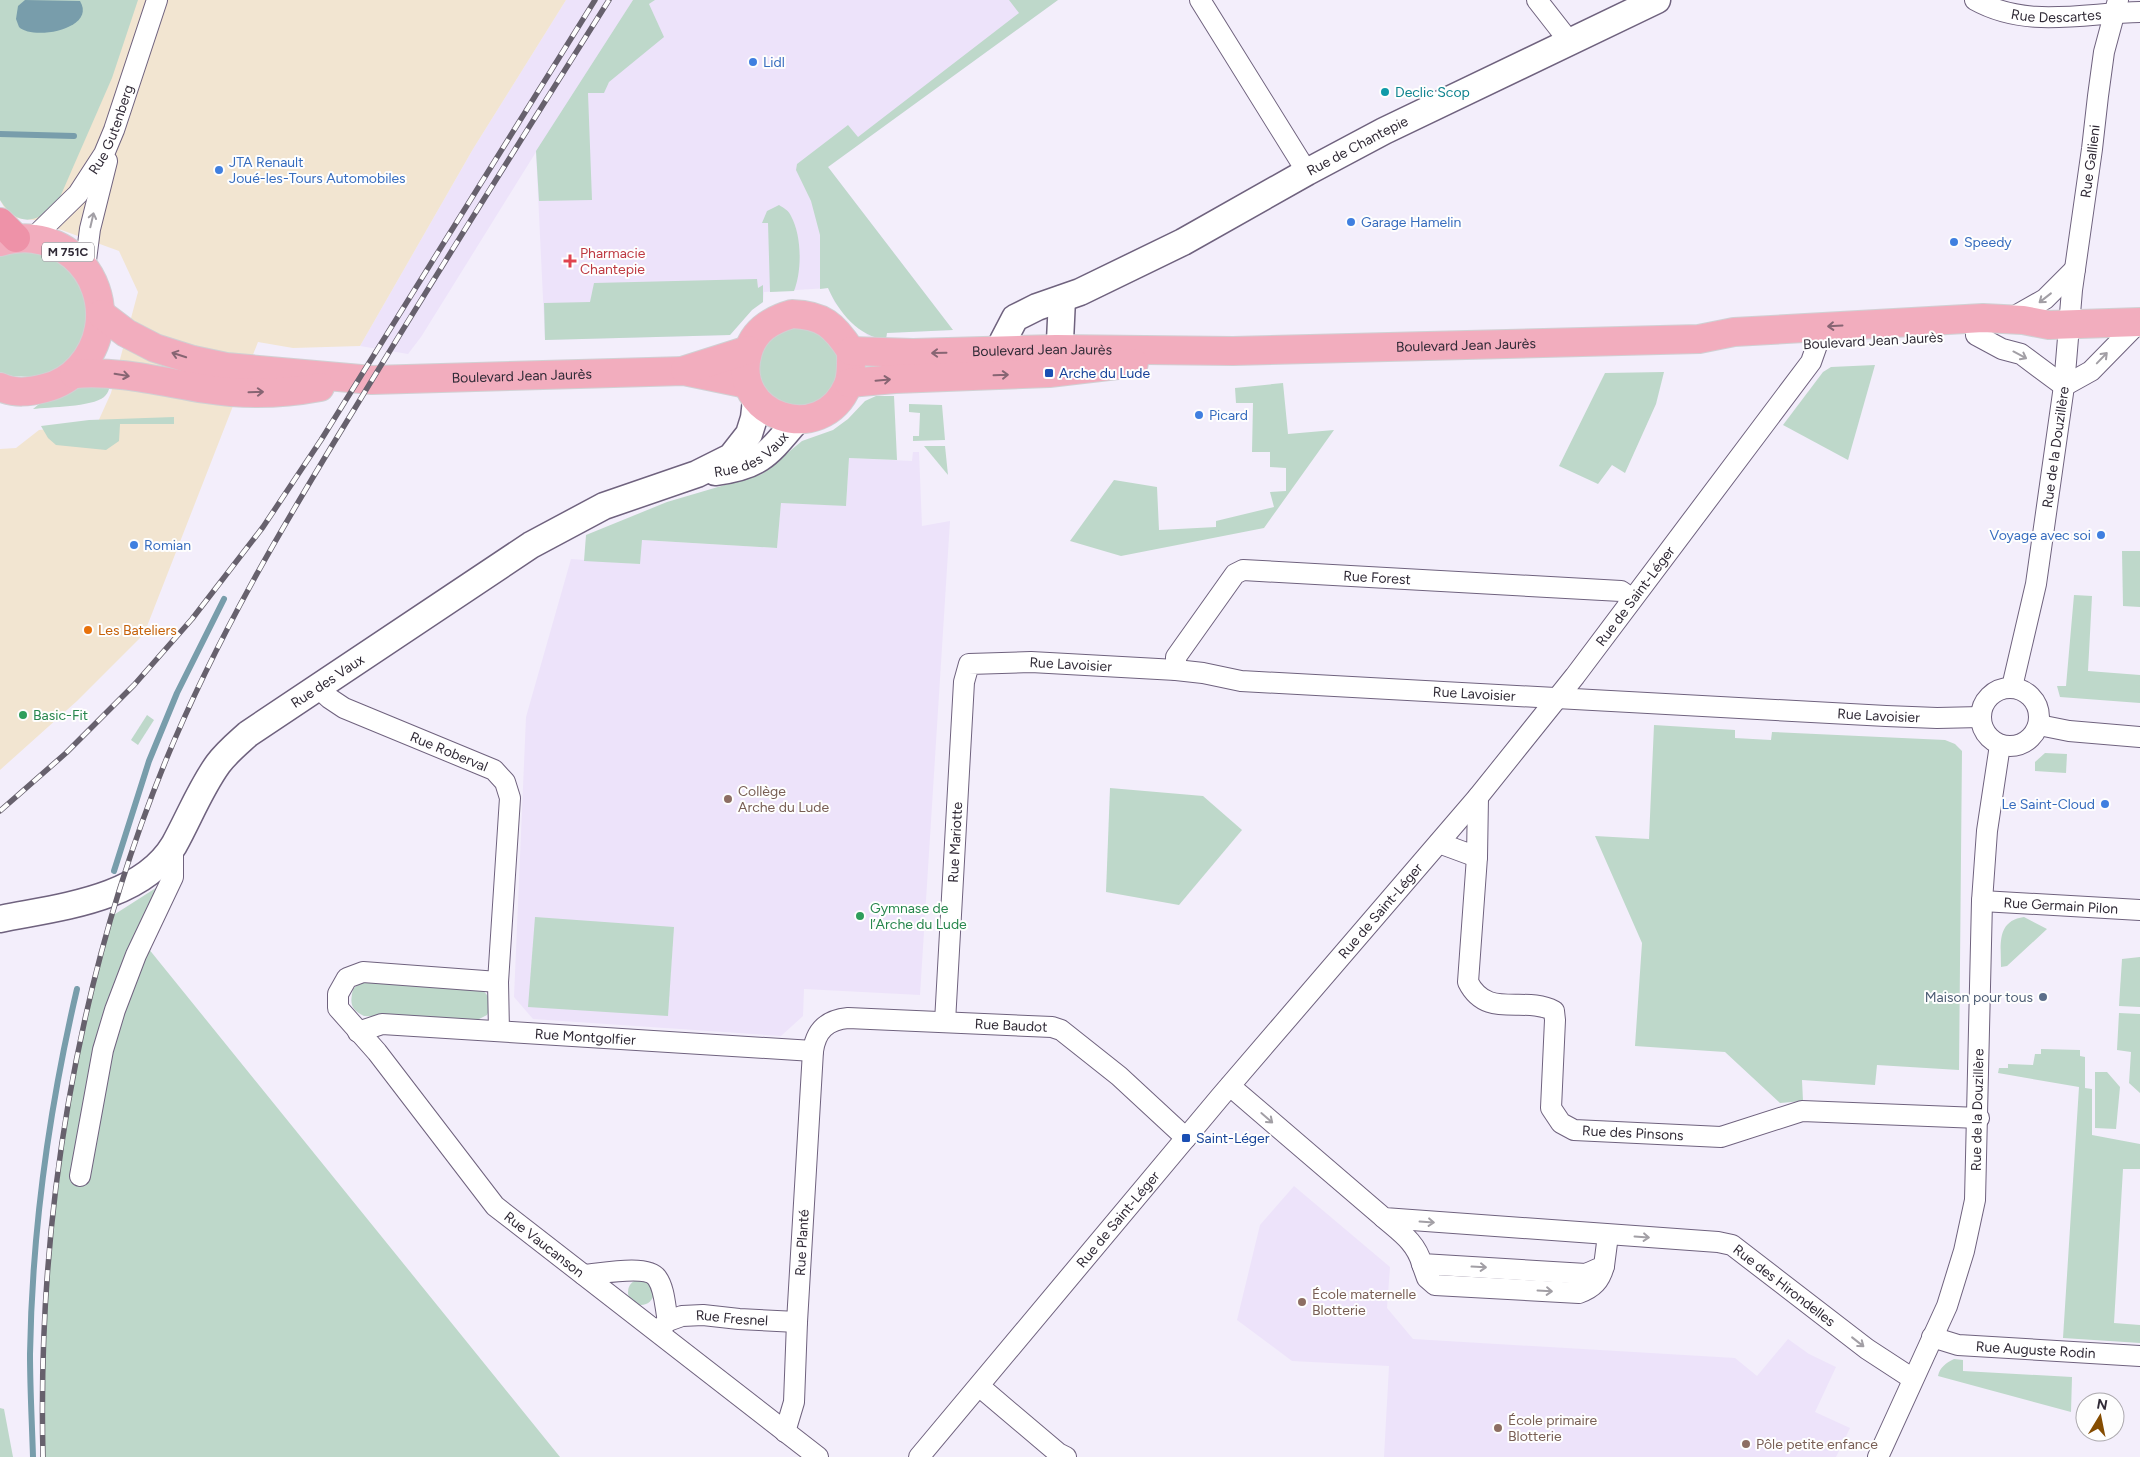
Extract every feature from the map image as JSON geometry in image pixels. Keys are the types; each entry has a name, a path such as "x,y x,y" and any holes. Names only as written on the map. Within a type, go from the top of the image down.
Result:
{"main road":[{"name":"M 751C","path":"0,387 18,392 30,392 53,386 74,374 89,357 98,336 101,314 97,290 85,268 67,251 51,243 12,235"},
{"name":"Boulevard Jean Jaurès","path":"101,314 126,332 154,348 209,364 359,380 596,375 684,371 748,350"},
{"path":"792,314 808,315 822,319 834,328 851,351 849,383 841,398 829,410 814,418 797,420 774,413 752,392 744,367 752,341 762,328 776,319 792,314"},
{"name":"Boulevard Jean Jaurès","path":"849,383 1049,361 1233,350 1699,339 1734,332 1983,318 2059,324 2140,322"},
{"name":"Boulevard Jean Jaurès","path":"1699,339 1732,348 1816,345 2025,331 2059,324"},
{"name":"Boulevard Jean Jaurès","path":"851,351 913,353 1001,351 1049,361"},
{"name":"Boulevard Jean Jaurès","path":"684,371 752,392"},
{"name":"Boulevard Jean Jaurès","path":"74,374 115,373 208,389 240,392 298,392 359,380"}],"street":[{"name":"Rue Gutenberg","path":"12,235 78,194 95,170 114,130 157,0"},
{"path":"1200,0 1307,172"},
{"path":"1537,0 1569,41"},
{"name":"Rue de Chantepie","path":"1001,351 1003,341 1015,318 1037,307 1062,299 1183,242 1307,172 1393,127 1657,0"},
{"name":"Rue Descartes","path":"1975,0 1991,9 2020,16 2056,18 2115,7 2140,12"},
{"name":"Rue Gallieni","path":"2059,324 2075,269 2104,52 2115,7"},
{"path":"85,268 90,229 114,130"},
{"path":"2008,320 2044,299 2075,269"},
{"path":"1049,361 1060,340 1062,299"},
{"path":"1976,335 2002,349 2020,354 2064,386 2091,371 2140,322"},
{"name":"Rue de la Douzillère","path":"2012,687 2036,584 2064,386 2059,324"},
{"name":"Rue de Saint-Léger","path":"919,1457 1230,1086 1478,797 1557,697 1811,362 1816,345"},
{"name":"Rue des Vaux","path":"0,919 72,904 119,890 148,875 173,846 218,765 230,750 248,734 531,544 604,506 697,474 731,457 749,434 752,392"},
{"name":"Rue des Vaux","path":"697,474 732,470 750,465 762,459 779,443 797,420"},
{"name":"Rue Forest","path":"1176,670 1176,657 1235,574 1243,570 1622,591 1631,598"},
{"name":"Rue Lavoisier","path":"969,664 1031,662 1176,670 1203,673 1241,681 1886,716 1937,718 1981,716"},
{"name":"Rue Mariotte","path":"945,1022 964,682 969,664"},
{"name":"Rue Roberval","path":"317,687 344,708 494,770 505,782 510,798 498,982 499,1031"},
{"path":"2012,687 2030,694 2036,702 2039,711 2039,725 2032,737 2021,745 2000,745 1985,732 1981,716 1982,707 1994,692 2012,687"},
{"path":"2039,725 2069,731 2140,737"},
{"name":"Rue de la Douzillère","path":"1878,1457 1947,1306 1964,1251 1974,1209 1979,1118 1982,901 1987,831 2000,745"},
{"name":"Rue des Pinsons","path":"1478,797 1477,857 1468,982 1474,994 1488,1003 1545,1006 1554,1011 1551,1108 1561,1123 1574,1130 1721,1137 1802,1111 1979,1118"},
{"path":"1438,843 1477,857"},
{"path":"80,1176 103,1050 115,1010 136,955 173,877 173,846"},
{"name":"Rue Germain Pilon","path":"1982,901 2140,910"},
{"name":"Rue Vaucanson","path":"498,982 364,972 347,978 338,994 338,1008 377,1052 495,1206 584,1274 663,1326 785,1432 818,1457"},
{"name":"Rue Baudot","path":"812,1051 818,1033 826,1024 837,1019 1052,1027 1061,1030 1119,1076 1186,1138"},
{"name":"Rue Montgolfier","path":"358,1032 382,1024 812,1051"},
{"name":"Rue Planté","path":"785,1432 794,1402 812,1051"},
{"path":"1230,1086 1410,1240 1417,1249 1426,1278 1435,1285 1579,1293 1597,1282 1604,1266 1608,1235"},
{"name":"Rue des Hirondelles","path":"1384,1218 1718,1242 1732,1246 1868,1348 1913,1379"},
{"path":"584,1274 635,1270 652,1273 661,1286 663,1326"},
{"name":"Rue Fresnel","path":"663,1326 682,1316 703,1315 797,1322"},
{"name":"Rue Auguste Rodin","path":"1932,1337 1958,1346 2140,1356"},
{"path":"979,1386 1058,1453 1066,1457"}],"shaded area":[{"path":"0,0 566,0 473,149 360,346 293,348 258,342 144,634 77,701 0,770 0,449 16,448 39,430 97,424 111,393 138,292 119,251 34,220 17,218 4,207 0,200"},
{"path":"566,0 633,0 616,28 655,0 1058,0 828,167 953,330 887,333 886,339 868,336 835,303 828,288 764,292 763,302 752,310 730,335 545,340 536,152 421,337 408,354 360,346 473,149"},
{"name":"Collège Arche du Lude","path":"913,452 919,452 922,526 950,521 920,995 804,989 803,1016 781,1036 533,1019 514,997 526,717 571,559 639,564 641,540 777,548 781,502 846,506 849,458 912,461"},
{"path":"1294,1186 1390,1267 1387,1308 1413,1339 1735,1358 1757,1376 1788,1339 1809,1354 1836,1367 1815,1412 1850,1428 1836,1457 1384,1457 1389,1366 1292,1361 1237,1320 1260,1225"}],"green space":[{"path":"0,0 138,0 112,78 57,204 42,216 27,220 13,215 0,200"},
{"path":"633,0 655,0 649,4 664,37 609,82 604,93 588,93 592,200 539,201 536,151"},
{"path":"1009,0 1058,0 828,167 953,330 887,333 886,339 867,334 851,322 837,306 828,288 820,289 820,235 811,201 796,170 797,164 848,125 858,137 1019,13"},
{"path":"779,205 790,214 795,224 800,254 798,274 794,291 770,292 768,223 762,223 767,211"},
{"path":"13,249 54,254 84,283 90,324 70,360 53,372 33,377 12,376 0,372 0,254"},
{"path":"757,279 758,288 763,285 763,302 752,310 730,335 545,340 544,303 590,302 594,283"},
{"path":"809,327 833,345 838,359 838,375 835,384 824,398 808,406 789,408 765,394 756,357 761,345 781,328"},
{"path":"1875,365 1848,460 1783,425 1823,372 1831,367"},
{"path":"1664,372 1656,404 1625,473 1612,465 1598,484 1559,466 1605,373"},
{"path":"111,379 107,393 98,400 80,405 33,409 60,393"},
{"path":"1283,383 1288,434 1334,430 1264,528 1121,556 1070,541 1114,480 1157,487 1159,530 1216,527 1216,521 1274,507 1270,492 1286,491 1286,468 1270,467 1270,452 1252,452 1253,403 1236,403 1235,388"},
{"path":"876,396 894,396 897,460 849,458 846,506 781,503 777,548 642,540 640,564 584,561 586,535 667,502 762,474 802,441 833,430 848,419 865,401"},
{"path":"909,404 942,405 945,440 913,441 913,436 919,436 920,413 909,412"},
{"path":"174,417 174,424 120,424 119,441 106,450 56,445 48,438 41,426 89,420"},
{"path":"924,446 945,446 948,475"},
{"path":"2122,551 2140,551 2140,607 2123,606"},
{"path":"2074,595 2092,596 2088,671 2140,675 2140,703 2060,697 2057,686 2066,686"},
{"path":"147,715 154,720 138,745 131,740"},
{"path":"1654,725 1735,730 1735,738 1771,740 1772,732 1945,740 1955,744 1962,751 1959,1070 1877,1065 1875,1085 1802,1080 1803,1101 1780,1103 1725,1052 1635,1046 1642,943 1595,836 1649,839"},
{"path":"2045,753 2067,754 2066,773 2035,771 2035,762"},
{"path":"1110,788 1203,796 1242,830 1179,905 1106,892"},
{"path":"184,870 148,948 560,1457 44,1457 44,1318 51,1225 63,1134 86,1023 112,916"},
{"path":"535,917 674,927 668,1016 528,1007"},
{"path":"2024,917 2047,929 2007,966 2001,967 2001,943 2004,929 2015,919"},
{"path":"2140,957 2140,1007 2119,1006 2122,959"},
{"path":"367,981 478,987 488,996 490,1006 487,1015 473,1022 364,1016 356,1011 352,1005 351,998 353,989 360,983"},
{"path":"2119,1013 2140,1014 2140,1093 2129,1083 2131,1052 2117,1050"},
{"path":"2041,1049 2080,1050 2080,1056 2085,1057 2085,1088 2092,1089 2092,1135 2140,1144 2140,1169 2123,1169 2114,1323 2140,1325 2140,1343 2063,1338 2079,1087 1998,1073 1999,1068 2008,1068 2008,1064 2033,1065 2035,1054 2041,1054"},
{"path":"2095,1072 2107,1072 2120,1087 2116,1129 2095,1128"},
{"path":"641,1279 650,1283 654,1292 650,1301 641,1305 632,1301 628,1292 632,1283"},
{"path":"1954,1359 1963,1360 1963,1371 2072,1377 2071,1412 1938,1376 1940,1370"},
{"path":"0,1408 4,1409 13,1457 0,1457"}],"water":[{"path":"25,0 80,1 83,11 80,19 61,30 37,33 26,31 19,27 16,19 18,6"}],"waterway":[{"path":"0,134 74,136"},
{"path":"114,871 149,761 177,693 224,599"},
{"path":"33,1457 30,1354 31,1308 38,1217 50,1125 77,989"}],"railway":[{"path":"0,811 66,753 134,685 192,619 263,527 321,440 595,0"},
{"path":"43,1457 43,1368 47,1279 56,1190 68,1102 86,1015 108,928 135,843 166,760 207,669 253,580 278,537 418,305 609,0"}],"place":[{"name":"Lidl","path":"753,62"},
{"name":"Declic Scop","path":"1385,92"},
{"name":"JTA Renault Joué-les-Tours Automobiles","path":"219,170"},
{"name":"Garage Hamelin","path":"1351,222"},
{"name":"Speedy","path":"1954,242"},
{"name":"Pharmacie Chantepie","path":"570,261"},
{"name":"Arche du Lude","path":"1049,373"},
{"name":"Picard","path":"1199,415"},
{"name":"Voyage avec soi","path":"2101,535"},
{"name":"Romian","path":"134,545"},
{"name":"Les Bateliers","path":"88,630"},
{"name":"Basic-Fit","path":"23,715"},
{"name":"Collège Arche du Lude","path":"728,799"},
{"name":"Le Saint-Cloud","path":"2105,804"},
{"name":"Gymnase de l’Arche du Lude","path":"860,916"},
{"name":"Maison pour tous","path":"2043,997"},
{"name":"Saint-Léger","path":"1186,1138"},
{"name":"École maternelle Blotterie","path":"1302,1302"},
{"name":"École primaire Blotterie","path":"1498,1428"},
{"name":"Pôle petite enfance","path":"1746,1444"}]}
